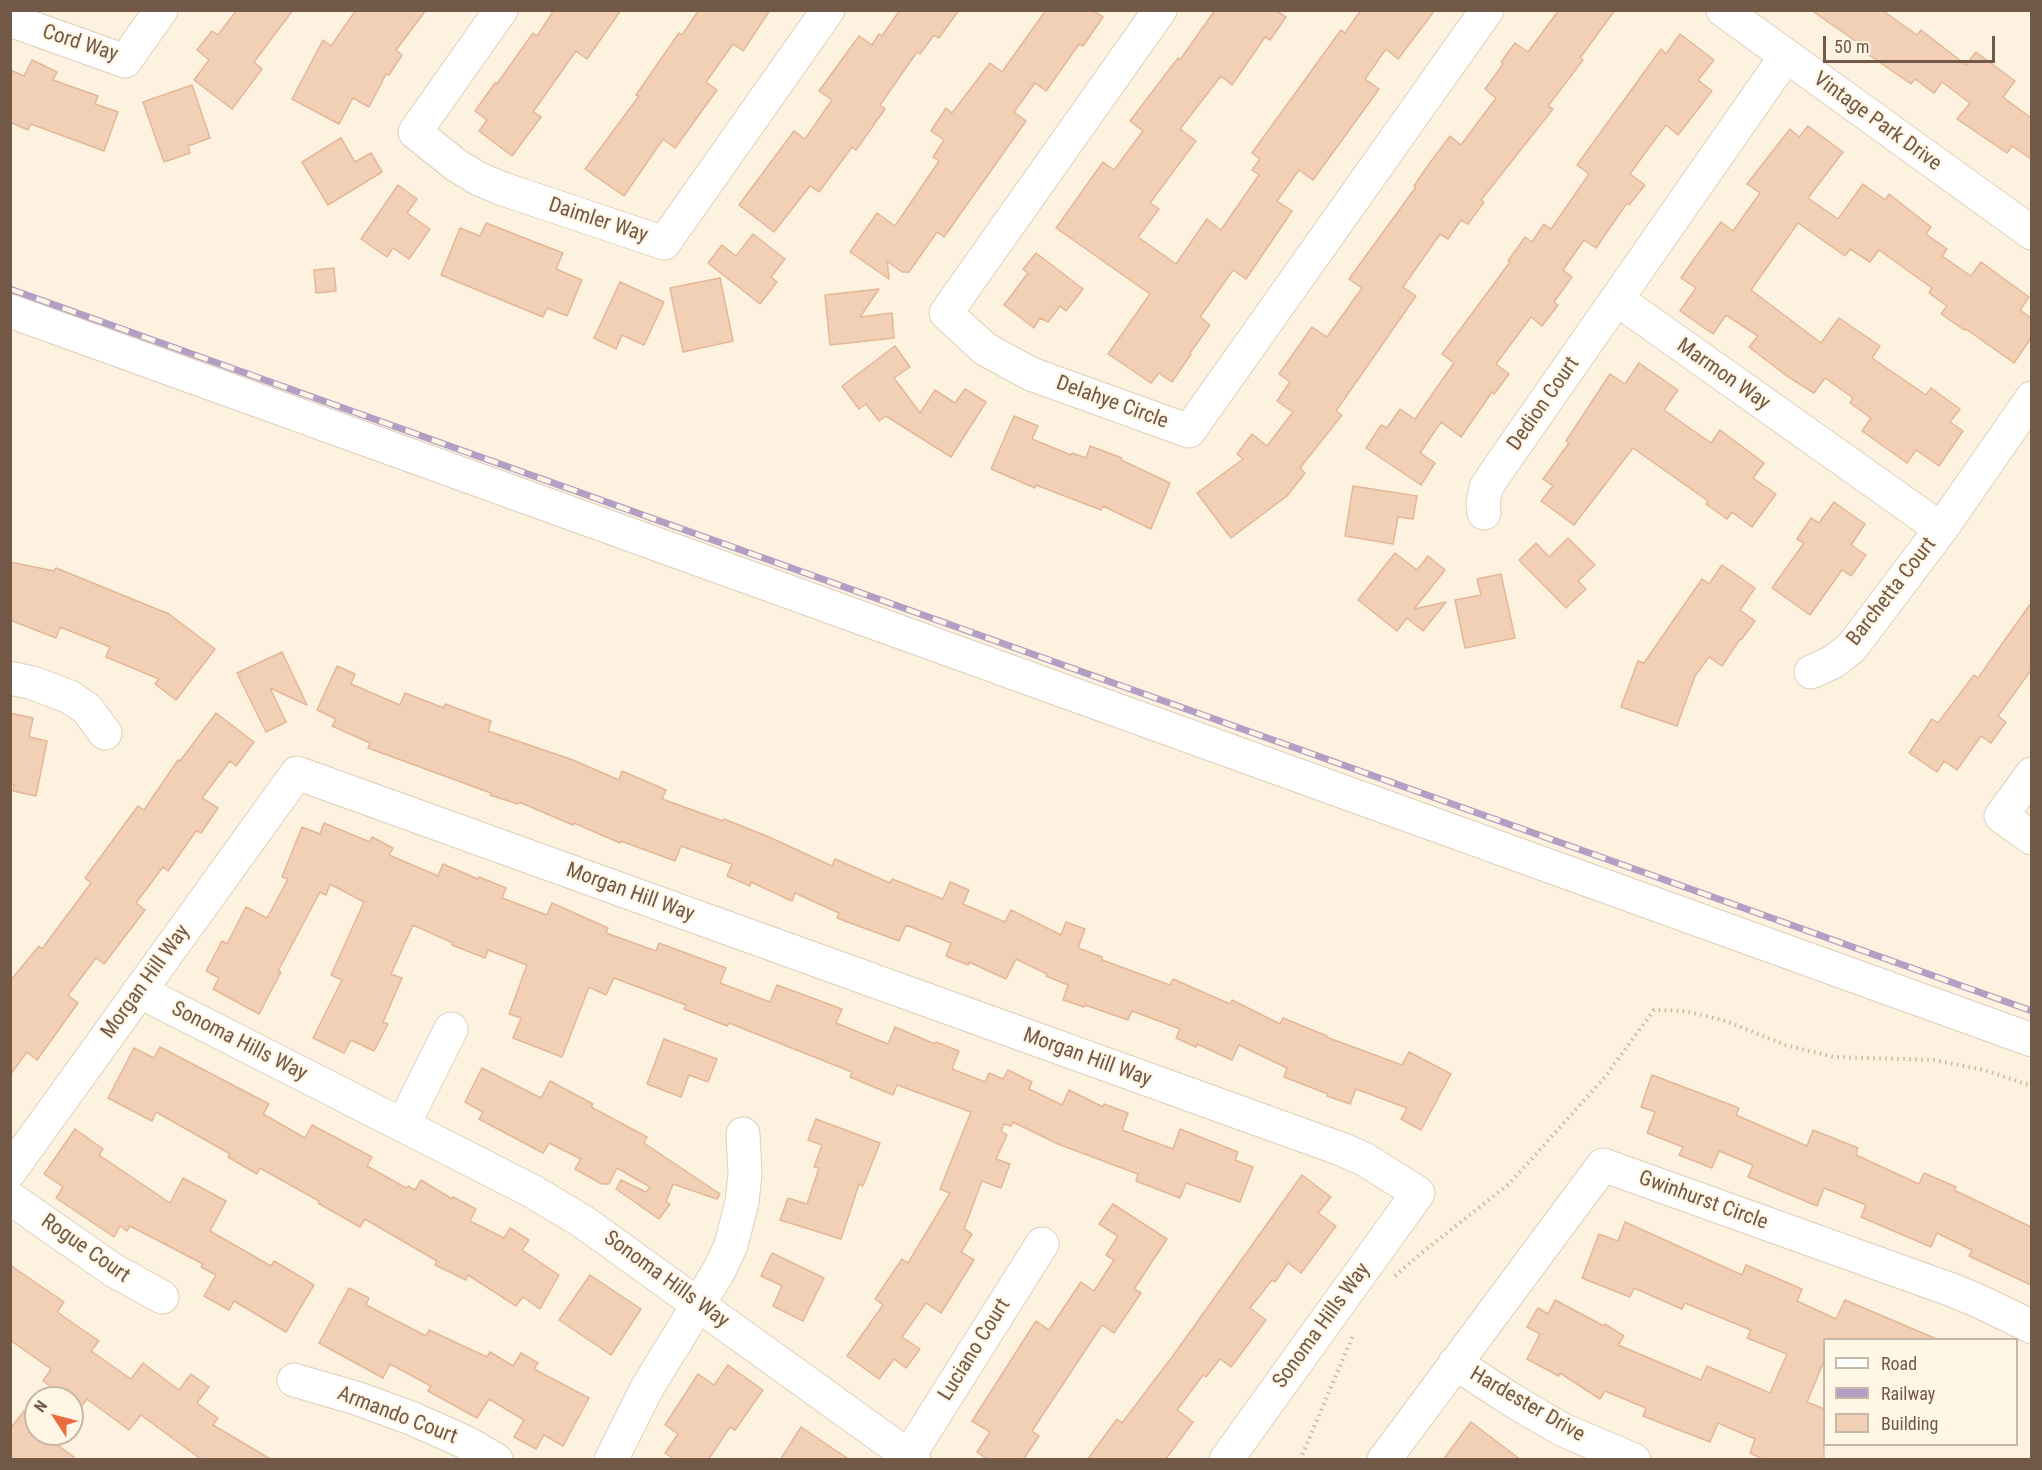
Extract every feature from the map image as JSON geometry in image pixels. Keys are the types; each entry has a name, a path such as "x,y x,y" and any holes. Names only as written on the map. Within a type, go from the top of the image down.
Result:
{"street":[{"name":"Cord Way","path":"10,20 125,61 161,10"},
{"name":"Daimler Way","path":"501,10 415,132 456,165 487,182 664,243 828,10"},
{"name":"Delahye Circle","path":"1160,10 946,313 985,349 1031,374 1189,431 1487,10"},
{"name":"Vintage Park Drive","path":"1723,10 2031,233"},
{"path":"1618,300 1786,56"},
{"name":"Dedion Court","path":"1484,513 1486,488 1492,478 1618,300"},
{"name":"Marmon Way","path":"1618,300 1941,529"},
{"path":"10,311 2031,1040"},
{"path":"1941,529 2031,398"},
{"name":"Barchetta Court","path":"1811,672 1833,662 1852,647 1941,529"},
{"path":"10,678 33,683 70,697 87,709 105,733"},
{"name":"Morgan Hill Way","path":"10,1171 297,773 1341,1149 1364,1159 1418,1192"},
{"path":"2031,774 2001,816 2031,838"},
{"name":"Sonoma Hills Way","path":"139,992 532,1191 582,1221 909,1458"},
{"path":"403,1125 451,1029"},
{"path":"611,1460 647,1388 720,1269 736,1229 742,1202 745,1174 743,1134"},
{"name":"Gwinhurst Circle","path":"1455,1362 1603,1165 1952,1290 2031,1327"},
{"name":"Sonoma Hills Way","path":"1226,1460 1418,1192"},
{"name":"Rogue Court","path":"10,1198 113,1270 162,1297"},
{"name":"Luciano Court","path":"909,1458 1042,1244"},
{"path":"1384,1460 1455,1362"},
{"name":"Hardester Drive","path":"1455,1362 1515,1402 1563,1430 1634,1460"},
{"name":"Armando Court","path":"294,1380 356,1398 411,1418 465,1442 496,1460"}],"building":[{"path":"237,10 293,10 254,62 262,69 232,109 194,80 209,60 197,50 212,31 218,35"},
{"path":"356,10 426,10 396,50 402,55 389,75 386,74 369,107 353,98 339,124 292,99 323,40 331,46"},
{"path":"554,10 621,10 587,59 576,51 533,112 541,117 512,156 479,131 487,120 475,111 533,33 537,36"},
{"path":"699,10 770,10 743,51 733,44 706,82 717,90 675,148 663,139 624,196 585,169 639,96 636,95 679,33 682,35"},
{"path":"900,10 959,10 939,38 934,35 920,54 917,52 880,105 885,109 856,150 852,147 819,192 810,186 774,232 739,205 794,131 805,139 832,100 819,91 859,36 872,45 879,34 882,36"},
{"path":"1046,10 1092,10 1103,17 1083,46 1079,44 1046,91 1035,83 1014,112 1026,121 944,237 937,232 909,272 902,272 887,261 889,279 850,252 877,213 895,226 939,161 933,157 944,140 931,131 946,108 952,113 990,63 1002,72"},
{"path":"1215,10 1275,10 1286,17 1270,40 1265,37 1232,85 1221,76 1180,129 1196,141 1150,203 1159,209 1138,237 1176,264 1207,219 1221,230 1259,175 1252,170 1260,159 1252,153 1341,30 1345,33 1361,10 1435,10 1398,59 1386,49 1365,79 1379,89 1313,180 1299,170 1277,201 1292,211 1246,279 1233,270 1200,317 1210,325 1172,382 1159,373 1151,383 1108,354 1150,294 1056,228 1103,162 1114,170 1143,131 1130,121 1178,58 1180,60"},
{"path":"1559,10 1615,10 1580,58 1583,60 1548,106 1553,109 1481,200 1484,202 1468,224 1461,220 1448,239 1440,234 1403,287 1416,296 1336,411 1342,415 1300,468 1305,473 1287,496 1231,538 1197,493 1243,459 1237,454 1252,434 1267,446 1293,412 1277,401 1290,382 1279,374 1312,327 1327,337 1362,288 1349,279 1416,187 1414,186 1429,164 1450,136 1461,145 1496,98 1485,89 1503,64 1501,62 1515,43 1528,52"},
{"path":"1811,10 1882,10 1917,35 1921,30 1966,65 1976,52 2015,81 2003,97 2031,118 2031,159 2012,146 2007,153 1957,119 1970,103 1942,82 1934,93 1915,79 1911,84 1859,48 1861,45"},
{"path":"1680,34 1714,60 1698,80 1712,91 1678,135 1666,125 1645,153 1630,174 1645,185 1629,205 1627,203 1596,248 1584,240 1563,270 1572,277 1554,302 1558,305 1542,326 1531,317 1496,364 1509,374 1494,394 1492,392 1461,437 1441,422 1420,453 1435,463 1421,485 1366,448 1381,425 1387,428 1400,409 1415,419 1454,363 1442,354 1510,262 1508,261 1525,237 1532,242 1544,224 1551,229 1589,174 1577,165 1661,49 1666,54"},
{"path":"32,60 57,72 53,80 98,96 95,104 118,112 104,151 31,124 28,130 10,122 10,70 24,76"},
{"path":"192,85 210,138 188,146 190,153 164,162 143,102"},
{"path":"1808,126 1843,152 1808,198 1838,219 1863,184 1885,200 1889,194 1931,227 1926,234 1947,249 1942,256 1971,276 1981,262 2029,297 2020,310 2031,318 2031,338 2014,363 1941,314 1947,306 1929,293 1932,288 1879,250 1870,262 1850,249 1845,256 1798,223 1751,290 1821,343 1839,318 1880,346 1872,358 1926,395 1931,388 1960,409 1950,422 1963,431 1939,466 1916,450 1907,463 1862,431 1871,418 1850,403 1853,398 1825,378 1814,393 1787,376 1749,347 1758,336 1726,315 1713,334 1680,311 1696,288 1681,278 1694,259 1721,222 1733,231 1760,193 1747,184 1790,129 1799,137"},
{"path":"341,138 355,162 371,153 382,172 328,205 302,162"},
{"path":"398,185 417,199 407,213 430,229 409,259 393,248 387,257 361,239"},
{"path":"486,223 563,253 556,269 582,280 567,316 547,308 543,317 441,275 460,228 480,236"},
{"path":"753,234 785,259 771,277 777,282 760,304 708,263 722,245 736,256"},
{"path":"1036,253 1083,289 1066,311 1060,306 1048,322 1040,318 1034,328 1004,305 1028,273 1023,269"},
{"path":"334,268 336,291 316,293 314,270"},
{"path":"720,278 733,341 683,352 670,288"},
{"path":"620,282 664,302 644,345 622,335 616,349 594,338"},
{"path":"879,289 860,317 892,313 894,338 830,345 825,295"},
{"path":"895,346 910,367 894,378 920,413 935,390 955,403 965,389 986,402 951,457 886,416 879,421 866,404 859,409 842,386"},
{"path":"1639,363 1678,390 1664,410 1711,443 1720,430 1764,463 1753,478 1776,494 1752,527 1732,512 1727,519 1706,504 1708,501 1633,448 1574,525 1541,501 1553,486 1543,479 1569,443 1566,441 1610,374 1625,384"},
{"path":"1014,416 1038,426 1032,439 1071,455 1072,453 1086,458 1090,446 1122,458 1121,460 1170,483 1151,529 1103,506 1101,510 1036,485 1035,488 991,469"},
{"path":"1353,486 1417,496 1413,519 1398,517 1393,544 1345,536"},
{"path":"1834,502 1865,524 1851,545 1866,555 1851,576 1842,570 1810,615 1772,588 1804,543 1797,539 1811,518 1819,523"},
{"path":"1568,538 1595,565 1578,581 1586,589 1566,608 1519,560 1536,543 1549,557"},
{"path":"1395,553 1417,570 1428,556 1445,570 1414,609 1446,602 1423,631 1407,618 1397,631 1358,600"},
{"path":"10,562 54,571 56,568 169,614 215,649 176,700 155,684 159,679 106,657 110,647 60,627 56,638 10,620"},
{"path":"1722,565 1755,588 1740,610 1755,621 1722,666 1709,657 1695,676 1677,726 1621,707 1638,661 1644,663 1702,579 1709,584"},
{"path":"1501,574 1515,638 1465,648 1455,600 1481,595 1477,579"},
{"path":"2031,603 2031,670 1998,716 2006,722 1991,743 1981,736 1957,770 1944,761 1937,772 1909,753 1932,719 1938,723 1974,675 1978,678"},
{"path":"282,652 307,705 270,688 286,722 266,732 237,673"},
{"path":"337,666 355,674 351,684 400,705 405,693 444,708 445,704 491,721 488,731 573,760 619,780 622,771 666,790 662,799 723,821 724,819 832,866 835,859 890,883 892,879 943,899 950,882 969,890 963,904 1005,922 1011,910 1061,935 1066,922 1085,929 1078,948 1102,957 1102,960 1170,985 1173,979 1230,1004 1232,1000 1280,1024 1283,1018 1326,1037 1402,1065 1409,1052 1451,1074 1421,1130 1401,1119 1407,1108 1356,1089 1350,1104 1327,1096 1328,1094 1284,1077 1287,1068 1239,1045 1232,1060 1197,1044 1196,1047 1176,1038 1180,1029 1132,1011 1128,1020 1063,1000 1068,985 1016,959 1006,979 969,962 968,965 946,956 951,943 906,925 899,941 837,918 839,913 795,893 792,901 751,882 750,886 727,876 732,864 681,846 675,861 621,841 620,843 519,802 518,804 490,795 491,793 368,748 370,743 332,726 336,719 317,710"},
{"path":"10,713 33,718 29,737 47,741 36,796 13,791 14,785 10,784"},
{"path":"216,713 254,742 236,766 230,761 202,798 218,808 201,833 196,831 168,871 163,867 136,903 145,910 104,964 96,958 68,995 78,1003 37,1060 27,1052 10,1075 10,981 39,946 42,949 91,883 85,878 138,806 144,810 178,760 180,761"},
{"path":"324,823 370,842 372,837 393,848 389,855 438,876 443,864 506,888 502,898 547,915 552,903 608,928 606,933 656,951 659,943 726,968 720,983 770,1002 777,985 842,1009 836,1023 888,1044 895,1027 935,1044 936,1042 959,1051 952,1069 985,1082 989,1073 1003,1079 1008,1070 1032,1082 1029,1089 1062,1105 1069,1090 1103,1107 1104,1104 1128,1113 1122,1130 1173,1149 1180,1129 1238,1152 1235,1160 1253,1167 1240,1202 1186,1183 1180,1198 1136,1181 1138,1174 1058,1144 1013,1122 1011,1126 1004,1124 1001,1131 1007,1135 996,1159 1010,1164 1001,1188 982,1181 964,1229 972,1234 961,1252 974,1260 941,1313 926,1303 902,1337 920,1349 906,1368 894,1359 879,1379 847,1356 883,1305 875,1299 902,1259 908,1263 950,1193 940,1189 971,1112 897,1085 893,1095 850,1077 852,1072 729,1023 727,1026 684,1009 686,1005 614,978 606,995 589,987 562,1057 513,1038 521,1018 509,1014 527,965 488,950 485,958 452,945 453,943 413,925 391,974 402,978 383,1022 388,1024 374,1051 351,1040 344,1053 313,1038 342,980 331,975 364,902 330,884 326,895 320,892 278,971 281,972 259,1014 213,989 219,978 206,971 222,941 227,944 246,907 267,918 288,879 282,877 302,827 320,834"},
{"path":"664,1039 717,1059 708,1082 689,1075 681,1097 647,1084"},
{"path":"160,1047 269,1104 263,1114 305,1138 312,1125 372,1157 367,1166 406,1188 408,1186 415,1190 421,1180 452,1199 453,1197 476,1209 470,1221 504,1238 510,1228 529,1240 522,1250 559,1275 540,1309 523,1297 516,1306 468,1275 466,1280 435,1265 437,1261 365,1219 360,1227 260,1168 257,1174 228,1157 230,1154 156,1112 152,1121 108,1098 134,1048 154,1058"},
{"path":"482,1068 541,1098 550,1081 593,1104 591,1107 647,1137 644,1143 720,1194 717,1199 673,1184 666,1202 670,1204 659,1219 616,1189 621,1180 646,1192 650,1187 617,1168 609,1184 602,1184 575,1169 581,1159 549,1143 543,1153 479,1119 483,1112 465,1102"},
{"path":"1652,1075 1739,1108 1736,1115 1807,1146 1813,1130 1858,1148 1856,1155 1919,1184 1924,1173 1956,1187 1954,1190 2031,1227 2031,1285 1969,1256 1972,1250 1937,1233 1931,1247 1861,1217 1866,1205 1824,1188 1817,1206 1748,1177 1753,1165 1719,1151 1712,1168 1679,1155 1683,1147 1647,1133 1655,1112 1641,1107"},
{"path":"816,1119 880,1143 863,1186 859,1184 841,1239 780,1220 788,1198 807,1204 819,1168 814,1167 822,1145 808,1140"},
{"path":"75,1129 103,1149 99,1155 170,1203 183,1178 226,1201 210,1231 271,1266 274,1261 314,1285 286,1332 234,1301 229,1310 204,1296 216,1275 201,1267 203,1264 130,1226 127,1231 120,1226 114,1237 56,1198 63,1187 44,1174"},
{"path":"1302,1175 1331,1197 1318,1213 1336,1226 1301,1273 1288,1263 1275,1282 1272,1280 1250,1308 1266,1320 1231,1367 1220,1359 1206,1377 1203,1375 1177,1410 1193,1422 1165,1460 1087,1460 1117,1419 1122,1423 1175,1353"},
{"path":"1113,1204 1167,1239 1134,1289 1141,1293 1114,1333 1102,1325 1032,1431 1039,1436 1023,1460 988,1460 977,1452 990,1432 972,1421 1036,1321 1049,1330 1081,1282 1094,1291 1114,1260 1106,1255 1118,1236 1099,1224"},
{"path":"1625,1222 1742,1275 1746,1265 1802,1289 1797,1301 1836,1319 1845,1300 1934,1338 1823,1338 1823,1363 1807,1402 1823,1409 1824,1460 1764,1460 1750,1453 1755,1439 1718,1423 1710,1442 1643,1416 1646,1408 1605,1391 1600,1399 1560,1373 1559,1376 1527,1359 1540,1334 1527,1327 1538,1308 1548,1314 1555,1300 1604,1326 1605,1324 1624,1336 1618,1345 1701,1380 1707,1366 1770,1393 1787,1354 1747,1338 1751,1330 1685,1303 1682,1309 1634,1288 1630,1297 1582,1278 1599,1234 1618,1241"},
{"path":"772,1253 824,1278 803,1321 773,1306 782,1286 761,1276"},
{"path":"10,1265 64,1302 57,1312 99,1341 91,1351 131,1379 143,1363 179,1390 191,1374 209,1387 197,1403 218,1418 213,1425 272,1460 202,1460 141,1415 129,1430 87,1399 84,1403 84,1386 50,1386 43,1381 51,1369 10,1340"},
{"path":"590,1275 641,1309 611,1355 559,1320"},
{"path":"349,1288 369,1298 366,1305 426,1336 429,1330 487,1357 490,1352 513,1366 521,1353 538,1363 534,1369 589,1398 563,1446 544,1435 536,1449 514,1437 524,1420 489,1399 477,1418 428,1391 431,1386 390,1364 383,1378 319,1343"},
{"path":"728,1365 763,1390 735,1430 730,1427 708,1460 675,1460 665,1453 678,1434 665,1425 698,1374 714,1385"},
{"path":"24,1411 24,1446 59,1446 78,1460 10,1460 10,1429"},
{"path":"1471,1422 1521,1460 1443,1460"},
{"path":"801,1427 850,1460 780,1460"}],"railway":[{"path":"10,289 2032,1011"}]}
